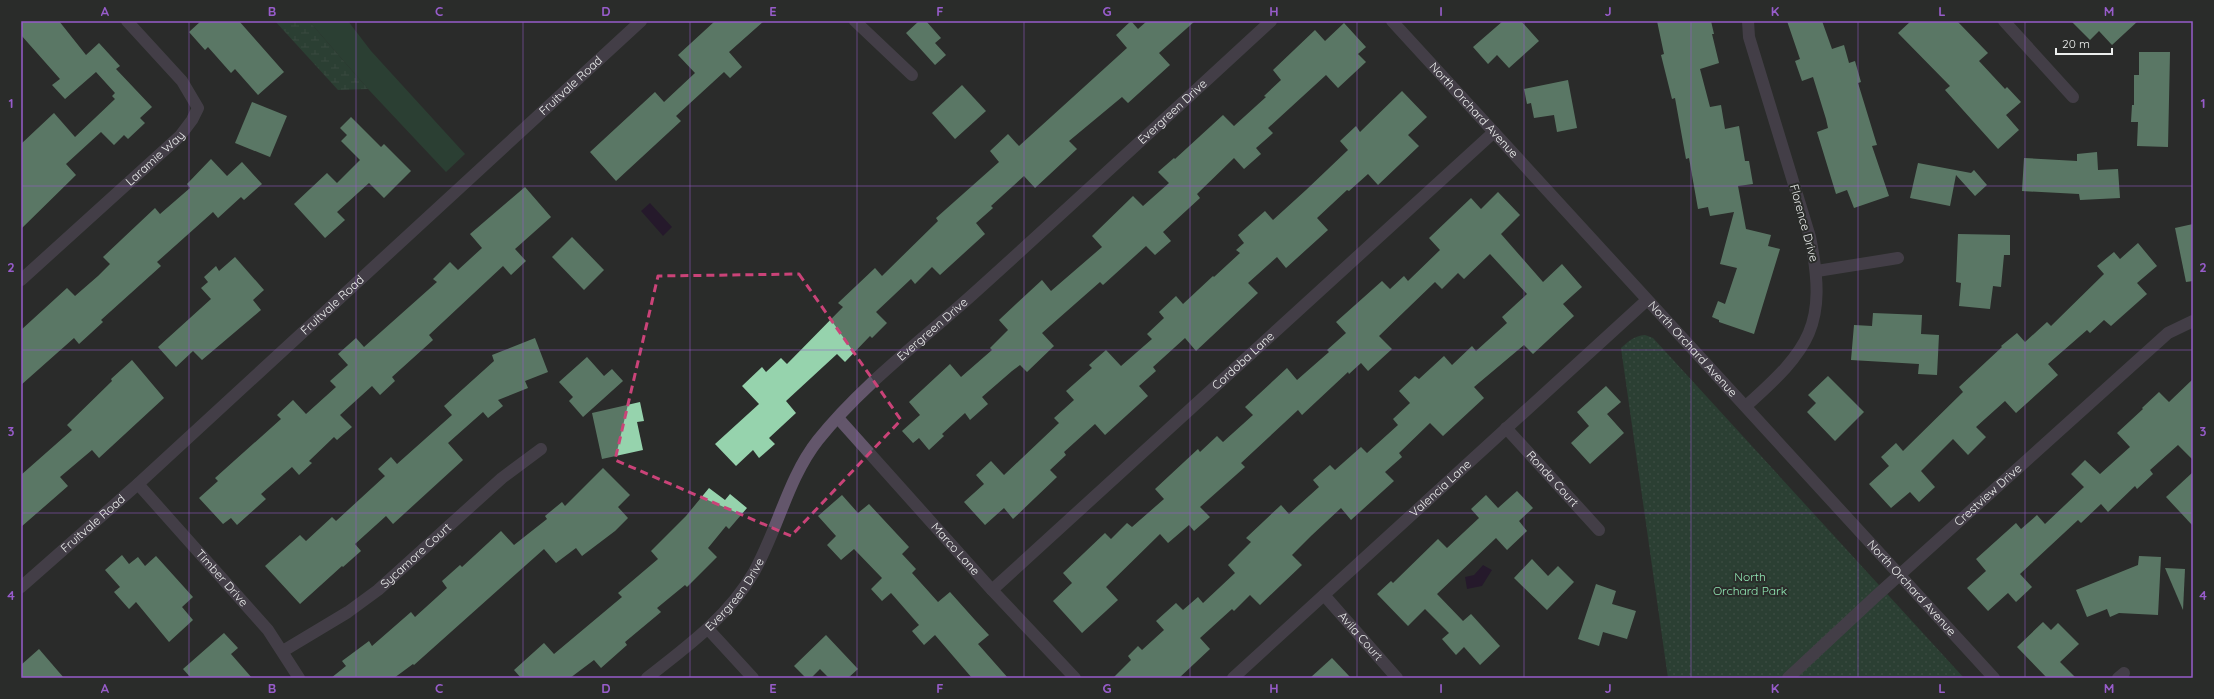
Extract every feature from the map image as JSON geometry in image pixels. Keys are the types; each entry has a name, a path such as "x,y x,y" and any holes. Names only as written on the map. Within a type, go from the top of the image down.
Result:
{"street":[{"name":"Laramie Way","path":"21,280 180,136 192,120 198,108 182,81 127,21"},
{"name":"Fruitvale Road","path":"21,587 138,484 641,21"},
{"path":"855,21 912,75"},
{"name":"Evergreen Drive","path":"647,678 708,629 733,603 754,572 799,471 817,441 838,418 865,390 972,295 1271,21"},
{"name":"North Orchard Avenue","path":"1392,21 1994,678"},
{"name":"Florence Drive","path":"1746,406 1800,353 1811,330 1816,306 1817,271 1810,237 1749,37 1748,21"},
{"path":"2004,21 2073,97"},
{"name":"Cordoba Lane","path":"992,590 1494,132"},
{"path":"1817,271 1898,258"},
{"name":"Valencia Lane","path":"1233,678 1647,300"},
{"name":"Crestview Drive","path":"1788,678 1900,574 2168,333 2193,321"},
{"name":"Marco Lane","path":"838,418 992,590 1075,678"},
{"name":"Ronda Court","path":"1506,428 1599,530"},
{"name":"Sycamore Court","path":"283,651 348,612 378,590 502,478 541,449"},
{"name":"Timber Drive","path":"138,484 268,630 283,651 299,678"},
{"name":"Avila Court","path":"1324,595 1397,678"},
{"path":"708,629 753,678"}],"highlighted area":[{"path":"799,274 901,420 791,536 615,460 658,276"}],"green space":[{"path":"275,21 309,21 368,89 338,90"},
{"path":"309,21 348,21 371,51 465,154 446,172 368,89"},
{"name":"North Orchard Park","path":"1645,335 1653,338 1964,678 1668,678 1621,348 1629,341"}],"shaded area":[{"path":"650,203 672,227 663,236 641,211"},
{"path":"1483,565 1492,570 1482,586 1467,589 1465,577 1474,575"}],"building":[{"path":"21,21 59,21 86,55 99,43 120,66 116,69 152,107 140,118 145,123 128,139 124,135 114,145 101,132 66,164 76,175 21,229 21,144 54,113 75,137 115,99 112,96 115,93 96,72 65,99 52,85 60,79 21,35"},
{"path":"201,21 239,21 284,72 258,95 235,69 231,73 208,47 205,50 189,32"},
{"path":"715,21 764,21 729,52 742,67 730,78 724,72 676,116 681,121 616,181 590,152 655,92 664,102 695,73 678,55"},
{"path":"919,21 926,21 941,38 935,43 946,55 935,65 906,33"},
{"path":"1131,21 1138,29 1147,21 1195,21 1159,53 1170,65 1128,103 1122,97 1069,141 1077,149 1035,188 1024,176 991,206 993,208 976,223 985,234 940,275 932,267 915,284 911,279 876,312 887,323 872,338 870,336 845,362 837,354 786,401 796,413 769,438 775,444 759,458 753,450 736,466 715,444 759,404 742,386 762,367 766,372 781,358 787,364 843,307 838,303 875,268 882,276 938,221 936,218 999,162 990,151 1008,134 1019,146 1127,48 1116,35"},
{"path":"1503,21 1521,21 1539,41 1509,68 1497,55 1488,64 1473,47"},
{"path":"1657,21 1711,21 1714,34 1712,34 1719,63 1700,69 1710,107 1721,105 1725,129 1739,126 1745,161 1749,161 1753,184 1738,186 1746,229 1771,235 1768,246 1780,249 1754,334 1719,322 1719,320 1712,317 1718,301 1725,304 1737,268 1720,264 1734,212 1710,216 1708,207 1698,209 1689,158 1686,159 1675,98 1672,99 1661,55 1664,54"},
{"path":"1787,21 1822,21 1832,49 1844,45 1849,63 1855,61 1861,82 1858,83 1877,145 1872,146 1889,196 1854,208 1847,190 1836,194 1817,132 1828,128 1826,119 1813,77 1802,81 1795,61 1800,59"},
{"path":"1911,21 1957,21 1988,53 1979,61 2005,89 2007,87 2021,102 2006,115 2019,130 1998,149 1945,90 1950,86 1898,33"},
{"path":"2071,21 2138,21 2112,45 2099,31 2090,40"},
{"path":"1344,23 1366,47 1358,54 1366,62 1338,88 1326,75 1268,128 1273,133 1256,148 1261,154 1244,169 1234,158 1197,194 1200,198 1163,232 1171,241 1155,255 1146,246 1103,285 1100,282 1042,333 1054,346 1027,372 1020,365 982,397 988,404 970,420 965,413 942,434 944,436 929,450 919,438 913,443 902,431 920,415 909,402 950,364 961,377 992,350 990,348 1008,330 999,320 1042,280 1051,291 1102,247 1092,236 1133,196 1143,206 1169,183 1158,172 1174,158 1175,159 1223,115 1234,126 1266,97 1264,96 1281,80 1273,70 1315,30 1325,41"},
{"path":"2139,52 2170,52 2168,147 2137,146 2138,122 2131,122 2132,105 2134,105 2134,75 2139,75"},
{"path":"1568,80 1577,128 1557,132 1554,115 1534,118 1531,103 1527,104 1524,89"},
{"path":"962,85 986,111 955,139 932,113"},
{"path":"1402,91 1427,117 1408,135 1419,146 1378,185 1368,174 1349,191 1347,190 1317,218 1328,230 1286,268 1277,257 1248,283 1258,293 1196,351 1185,338 1153,367 1156,371 1139,386 1148,396 1105,435 1095,424 1064,452 1066,455 1050,470 1057,477 1013,519 1004,508 985,525 964,502 984,484 976,475 991,461 1004,475 1059,423 1054,418 1074,400 1066,391 1092,368 1089,365 1106,350 1121,366 1152,339 1147,334 1164,318 1159,312 1176,296 1183,304 1213,276 1214,277 1240,253 1236,250 1244,243 1238,235 1265,211 1273,220 1348,150 1340,141 1356,126 1360,132"},
{"path":"252,102 287,116 270,157 235,143"},
{"path":"351,117 381,147 384,144 411,171 384,198 369,183 337,212 345,220 325,238 294,204 327,173 337,183 360,160 341,141 347,135 340,128"},
{"path":"2097,152 2098,170 2118,169 2120,198 2080,200 2079,194 2022,191 2024,158 2077,161 2077,154"},
{"path":"211,159 227,176 242,162 262,184 244,200 241,197 218,218 213,212 157,262 161,266 101,320 103,322 79,344 74,338 21,385 21,330 67,288 75,296 98,276 110,264 103,257 155,208 160,214 190,188 187,184"},
{"path":"1918,163 1971,173 1974,170 1987,185 1975,196 1956,175 1950,206 1910,198"},
{"path":"525,187 551,217 515,249 526,261 511,275 503,266 429,335 433,340 392,377 395,381 380,395 372,386 340,415 352,427 337,440 334,437 309,461 312,463 299,475 292,467 261,494 266,499 237,525 231,518 223,524 199,498 218,481 215,478 281,419 277,415 293,400 306,414 336,387 330,381 348,365 338,354 356,338 364,347 437,282 433,279 450,262 458,270 482,248 470,234"},
{"path":"1498,192 1520,215 1501,234 1543,282 1562,264 1582,287 1563,304 1574,316 1533,354 1524,345 1474,387 1484,398 1443,436 1430,423 1399,453 1402,457 1385,472 1394,481 1351,520 1341,508 1292,555 1302,565 1260,605 1250,595 1234,611 1232,609 1200,638 1210,649 1179,678 1113,678 1131,660 1128,656 1138,646 1142,650 1164,630 1156,621 1176,603 1183,610 1198,597 1203,603 1235,573 1228,565 1251,542 1246,538 1281,505 1289,514 1319,487 1313,480 1330,465 1335,470 1361,447 1367,453 1398,425 1393,419 1410,403 1399,391 1415,376 1419,379 1444,356 1452,365 1472,346 1476,351 1507,323 1502,317 1527,294 1490,254 1464,279 1458,273 1442,289 1435,282 1379,336 1392,349 1368,371 1361,363 1349,374 1348,372 1302,415 1298,410 1241,463 1245,467 1200,507 1210,517 1194,531 1189,525 1168,543 1160,534 1106,587 1118,600 1082,633 1053,601 1072,583 1063,573 1105,533 1111,539 1127,523 1132,527 1164,499 1155,489 1198,449 1200,452 1217,436 1223,442 1253,415 1245,407 1287,368 1297,380 1329,352 1327,350 1346,333 1336,322 1382,281 1390,289 1404,276 1408,281 1440,250 1429,238 1471,198 1481,209"},
{"path":"2193,224 2193,281 2186,282 2175,228"},
{"path":"1958,234 2010,235 2010,255 2004,255 2001,287 1993,286 1990,309 1959,306 1961,283 1956,282"},
{"path":"572,237 604,270 584,290 552,257"},
{"path":"2138,243 2157,266 2137,283 2147,294 2111,326 2104,320 2090,333 2087,330 2048,364 2058,375 2016,413 2005,401 1976,427 1986,437 1968,455 1953,439 1921,471 1935,487 1919,502 1910,492 1891,508 1869,484 1889,466 1881,457 1896,443 1903,451 1963,392 1959,387 2002,347 2001,346 2017,333 2025,342 2047,322 2051,326 2104,274 2097,266 2114,252 2120,259"},
{"path":"235,257 264,290 253,300 261,310 202,360 193,351 176,367 158,347 211,299 201,288 208,282 204,277 216,266 219,271"},
{"path":"1873,313 1922,315 1921,334 1939,335 1937,375 1918,374 1919,364 1851,360 1854,325 1872,326"},
{"path":"535,338 548,372 525,381 528,388 498,400 503,406 488,418 483,412 448,443 463,460 393,524 386,516 355,544 361,551 300,604 265,566 300,535 306,541 332,517 336,521 385,476 378,469 391,457 397,464 452,415 444,406 494,361 492,355"},
{"path":"587,357 604,376 612,369 623,381 583,417 569,401 573,397 559,382"},
{"path":"132,360 164,398 99,458 92,450 60,477 68,486 21,527 21,475 72,430 67,425 112,381 111,379"},
{"path":"1828,376 1864,412 1835,441 1807,412 1816,403 1808,395"},
{"path":"2193,379 2193,460 2178,445 2150,470 2153,474 2137,489 2135,486 2108,512 2101,504 2081,523 2078,520 2020,574 2032,587 2016,602 2008,593 1988,611 1967,588 1986,571 1976,559 2016,523 2021,529 2037,515 2045,524 2084,487 2071,474 2085,460 2100,474 2130,447 2117,433 2159,392 2169,402"},
{"path":"1606,386 1621,402 1607,414 1624,433 1590,464 1571,443 1589,426 1577,412"},
{"path":"640,402 644,421 637,422 643,450 602,459 592,413"},
{"path":"603,468 630,495 618,507 628,518 615,531 582,556 576,548 556,563 544,549 414,665 413,664 394,678 331,678 346,666 342,661 369,641 372,646 411,612 415,617 447,588 442,581 460,565 462,567 501,531 514,545 547,519 545,516 562,502 565,506"},
{"path":"2193,472 2193,526 2166,497"},
{"path":"709,488 725,500 730,494 747,508 729,529 726,526 708,548 717,557 687,587 685,585 657,608 661,612 625,642 627,645 601,668 594,660 570,678 521,678 514,670 544,643 554,654 622,597 618,593 658,559 651,551 686,516"},
{"path":"1517,491 1533,508 1519,521 1527,531 1507,550 1496,538 1437,594 1463,621 1471,614 1500,646 1480,665 1464,647 1456,655 1442,639 1449,633 1425,609 1408,626 1377,594 1391,581 1393,583 1438,539 1447,548 1479,518 1471,509 1486,495 1498,508"},
{"path":"842,495 858,513 869,504 909,547 902,554 916,569 912,573 938,602 950,592 989,635 978,644 1008,678 972,678 935,635 924,645 912,631 919,625 891,593 882,601 871,589 882,578 854,549 841,560 827,545 836,536 818,516"},
{"path":"122,555 129,564 138,557 145,566 156,556 193,597 182,607 193,620 169,642 136,602 129,609 114,592 120,587 105,570"},
{"path":"2139,556 2161,557 2158,615 2119,613 2110,617 2107,609 2087,617 2076,590 2138,565"},
{"path":"1532,559 1548,576 1558,566 1574,582 1547,610 1514,578"},
{"path":"2165,568 2185,569 2183,610"},
{"path":"1596,584 1616,591 1612,604 1636,611 1627,639 1603,632 1599,646 1578,639"},
{"path":"2043,622 2051,630 2058,623 2079,644 2060,662 2076,678 2047,678 2017,647"},
{"path":"224,633 238,648 231,654 252,678 191,678 183,669"},
{"path":"826,635 858,669 848,678 829,678 820,669 811,678 806,678 794,666"},
{"path":"39,649 64,678 21,678 21,665"},
{"path":"1332,658 1351,678 1310,678"}]}
